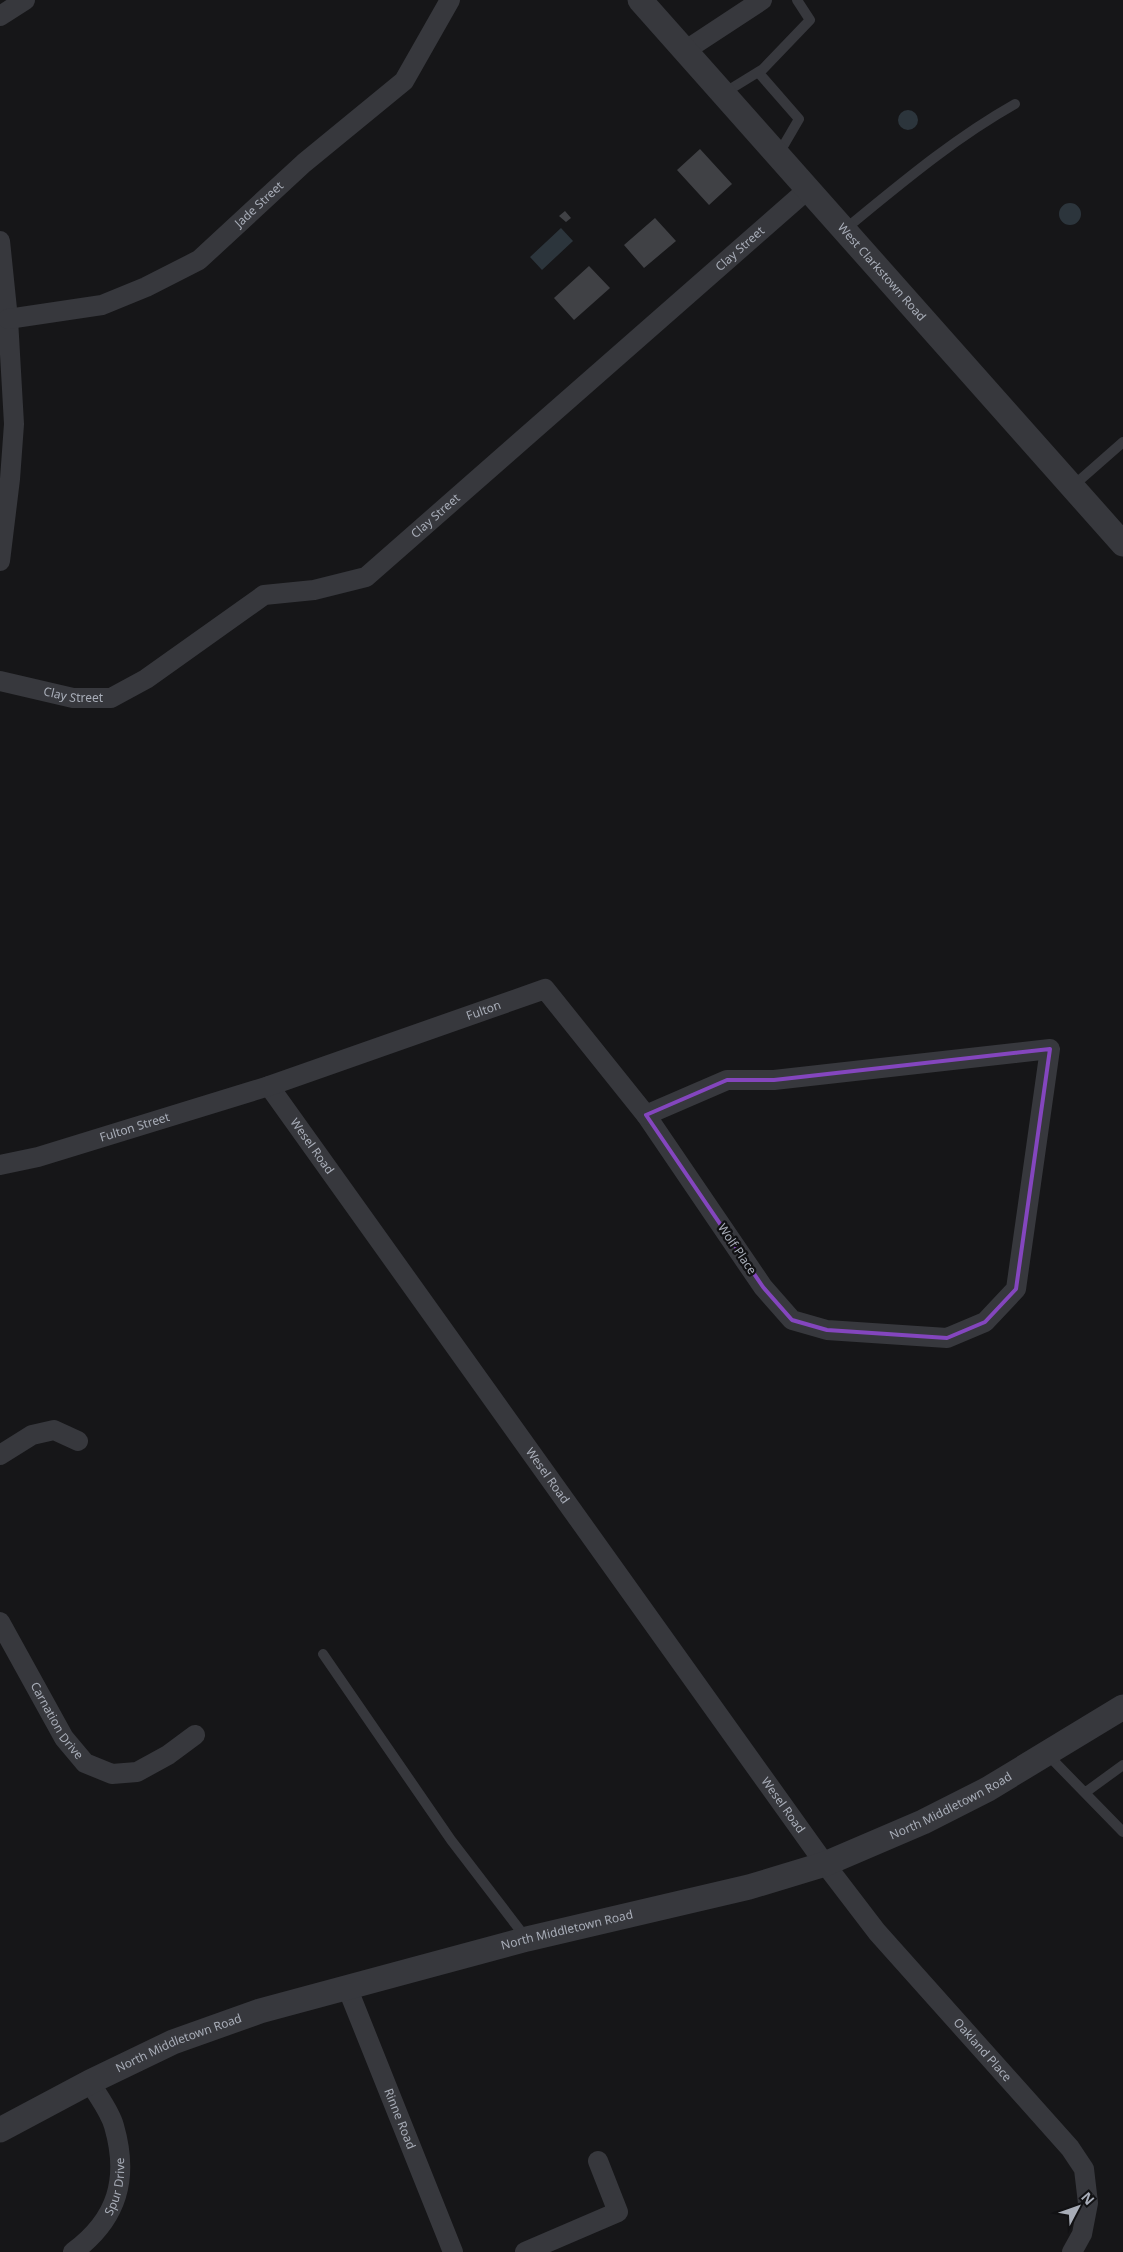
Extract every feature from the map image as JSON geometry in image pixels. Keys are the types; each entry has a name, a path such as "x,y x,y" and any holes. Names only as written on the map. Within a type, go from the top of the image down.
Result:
{"street":[{"path":"0,16 25,0"},
{"name":"Jade Street","path":"8,319 102,305 146,287 199,260 304,163 404,81 450,0"},
{"name":"West Clarkstown Road","path":"640,0 1123,544"},
{"path":"686,50 762,0"},
{"name":"Clay Street","path":"0,681 73,698 111,698 146,679 264,595 314,590 366,578 807,190"},
{"path":"0,241 8,319 14,424 10,479 0,561"},
{"name":"Fulton","path":"269,1086 545,989 646,1115"},
{"name":"Wolf Place","path":"1050,1049 1016,1289 985,1322 947,1338 827,1330 792,1320 763,1287 646,1115 727,1080 774,1080 1050,1049"},
{"name":"Fulton Street","path":"0,1165 38,1157 269,1086"},
{"name":"Wesel Road","path":"269,1086 825,1864"},
{"path":"0,1455 32,1435 54,1430 78,1441"},
{"name":"Carnation Drive","path":"0,1622 64,1738 85,1763 112,1774 137,1772 195,1735"},
{"name":"North Middletown Road","path":"0,2130 90,2082 173,2042 260,2011 527,1939 749,1887 825,1864 923,1822 988,1788 1123,1707"},
{"name":"Oakland Place","path":"825,1864 877,1932 1070,2148 1084,2169 1088,2203 1082,2234 1072,2252"},
{"name":"Rinne Road","path":"347,1987 453,2252"},
{"name":"Spur Drive","path":"78,2251 103,2225 118,2195 121,2164 114,2124 90,2082"},
{"path":"525,2252 618,2212 598,2161"}],"lane":[{"path":"724,93 758,72 810,20 797,0"},
{"path":"758,72 799,119 778,156"},
{"path":"843,230 926,163 992,117 1015,104"},
{"path":"1072,487 1123,442"},
{"path":"323,1654 451,1840 527,1939"},
{"path":"1047,1754 1123,1832"},
{"path":"1086,1792 1123,1765"}],"highlighted area":[{"path":"1050,1049 1016,1289 985,1322 947,1338 827,1330 792,1320 763,1287 646,1115 727,1080 774,1080"}],"shaded area":[{"path":"904,110 912,110 918,116 918,124 912,130 904,130 898,124 898,116"},
{"path":"1070,203 1078,206 1081,214 1078,222 1070,225 1062,222 1059,214 1062,206"},
{"path":"561,228 573,241 542,270 530,257"}],"building":[{"path":"700,149 732,184 709,205 677,170"},
{"path":"565,211 571,218 566,222 559,216"},
{"path":"655,218 676,241 644,268 624,245"},
{"path":"589,266 610,288 574,320 554,298"}]}
